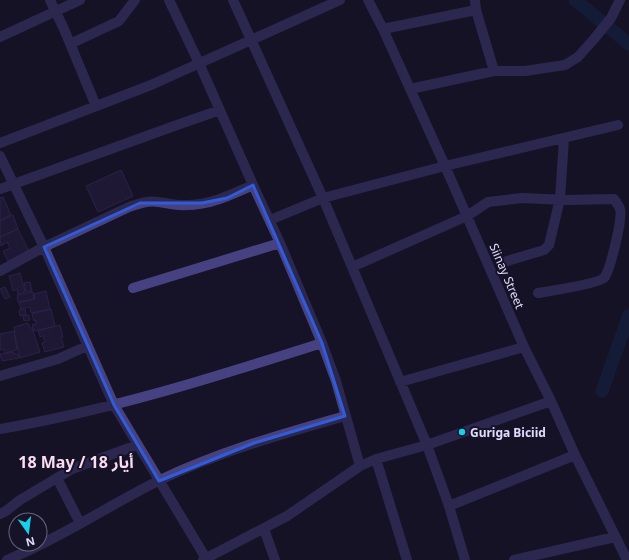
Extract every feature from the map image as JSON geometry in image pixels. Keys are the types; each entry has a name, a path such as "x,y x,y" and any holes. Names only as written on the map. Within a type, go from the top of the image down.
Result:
{"street":[{"path":"50,0 96,106"},
{"path":"0,37 80,0"},
{"path":"70,44 119,22 135,0"},
{"path":"169,0 200,63 253,185 270,220 322,343 336,381 360,466"},
{"path":"233,0 323,198 427,444 449,506 465,560"},
{"path":"0,143 151,85 340,0"},
{"name":"Siinay Street","path":"368,0 383,29 445,166 524,347 627,560"},
{"path":"475,0 476,10 494,71"},
{"path":"410,89 494,71 525,71 565,65 578,56 594,39 614,7"},
{"path":"383,29 476,10"},
{"path":"0,188 220,110"},
{"path":"270,220 323,198 445,166 618,125"},
{"path":"504,262 544,250 549,246 560,199 564,138"},
{"path":"0,156 44,247 114,405 205,560 287,516 360,466 376,459 427,444 551,401"},
{"path":"0,271 44,247 128,207 140,203 158,202 186,206 227,198 253,185"},
{"path":"352,267 467,216 488,202 522,198 614,198 621,210 616,243 604,278 593,282 538,293"},
{"path":"133,288 280,243"},
{"path":"0,430 61,418 180,388 322,343"},
{"path":"0,376 52,361 87,346"},
{"path":"400,382 524,347"},
{"path":"7,560 39,545 159,481 216,456 285,433 345,416"},
{"path":"0,514 20,500 72,469 137,445"},
{"path":"449,506 575,455"},
{"path":"376,459 407,560"},
{"path":"57,478 80,523"},
{"path":"264,529 275,560"},
{"path":"514,560 616,537"}],"highlighted area":[{"path":"253,185 322,343 345,416 254,443 159,481 114,405 44,247 140,203 202,203 227,198"}],"building":[{"path":"121,170 133,196 98,212 86,186"},
{"path":"3,197 11,215 0,220 0,198"},
{"path":"13,215 18,229 0,237 0,221"},
{"path":"18,229 29,251 8,261 3,251 10,248 7,242 1,246 0,237"},
{"path":"20,273 25,292 18,294 17,289 13,291 9,276"},
{"path":"30,282 32,291 26,292 24,283"},
{"path":"5,287 10,297 5,299 0,289"},
{"path":"46,291 50,309 31,313 30,307 21,309 19,303 35,299 34,294"},
{"path":"33,292 34,299 18,302 17,295"},
{"path":"25,309 26,314 20,316 19,310"},
{"path":"51,309 55,326 34,331 32,325 36,324 36,320 34,321 32,314"},
{"path":"29,315 30,320 24,321 23,316"},
{"path":"28,323 30,328 32,328 40,352 20,358 14,327"},
{"path":"60,325 64,347 45,352 42,343 45,342 43,336 40,337 38,331"},
{"path":"14,331 17,350 5,353 4,349 0,350 0,334"},
{"path":"14,352 14,354 18,354 19,358 2,361 0,354"}],"waterway":[{"path":"575,0 629,44"},
{"path":"602,391 629,315"}],"place":[{"name":"Guriga Biciid","path":"462,432"}],"district":[{"name":"18 May / 18 أيار","path":"76,462"}]}
